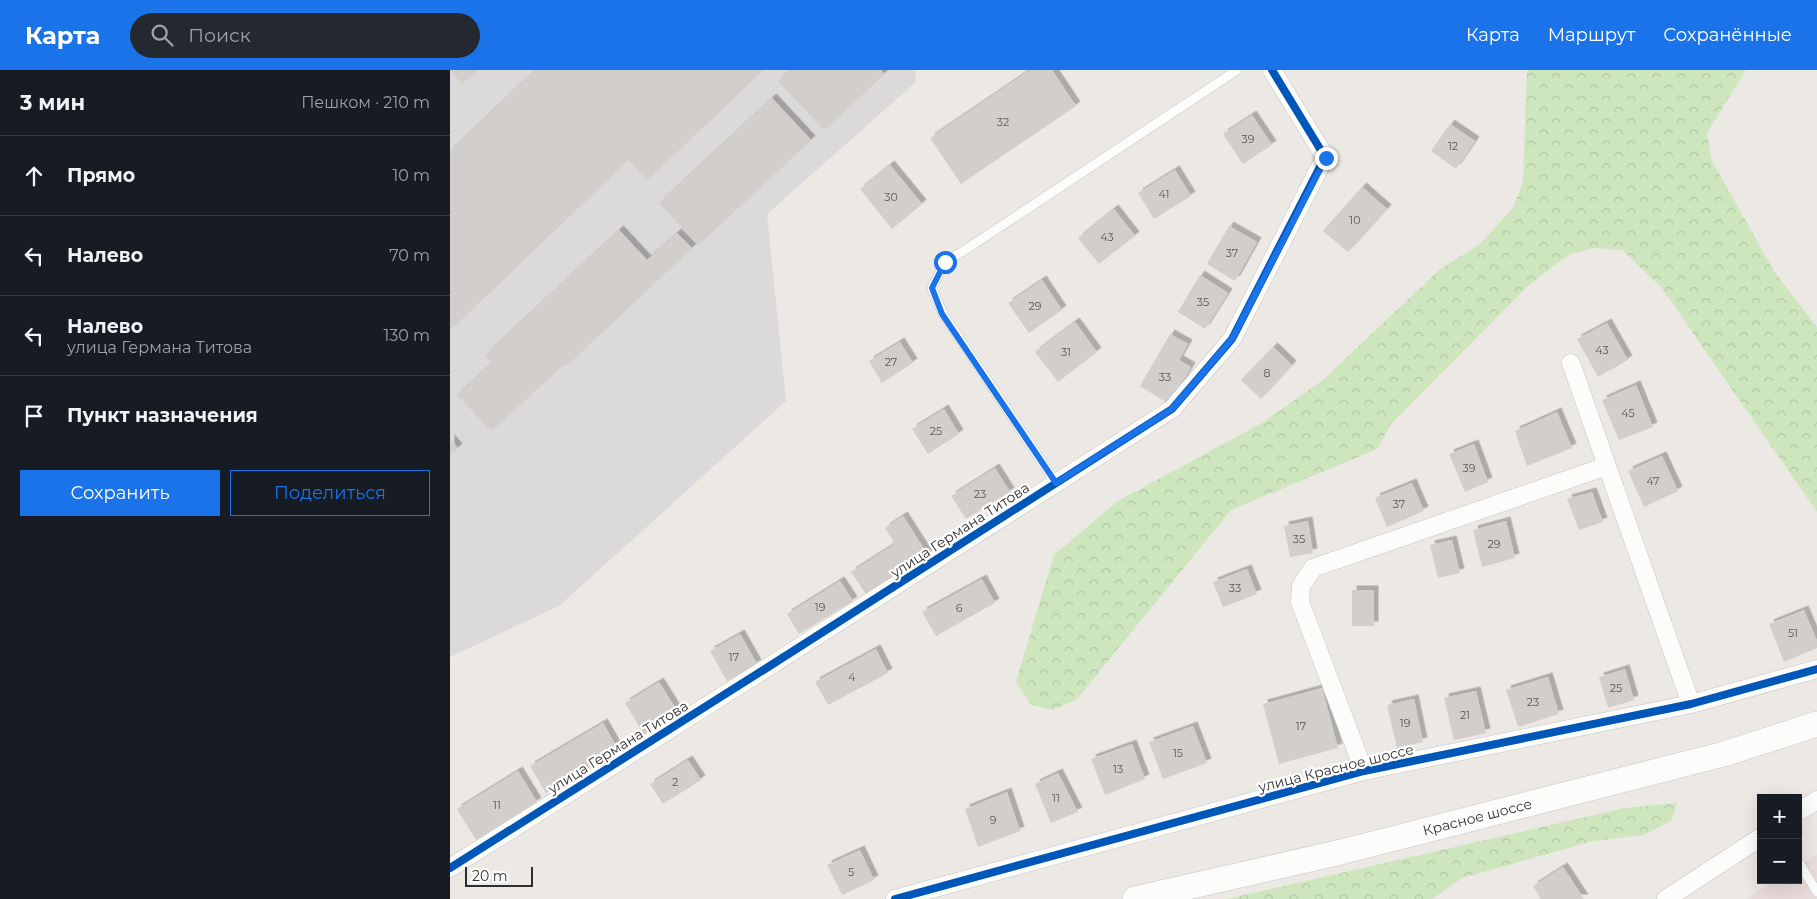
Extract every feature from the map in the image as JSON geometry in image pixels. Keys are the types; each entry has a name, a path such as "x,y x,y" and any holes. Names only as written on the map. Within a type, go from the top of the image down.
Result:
{"main road":[{"name":"Красное шоссе","path":"1135,899 1341,852 1686,764 1724,754 1817,724"}],"street":[{"name":"улица Германа Титова","path":"450,868 1172,409 1232,339 1326,158 1272,70"},
{"path":"1571,363 1691,704"},
{"name":"улица Красное шоссе","path":"1364,771 1300,602 1301,586 1313,568 1608,466"},
{"name":"улица Красное шоссе","path":"895,899 1364,771 1691,704 1817,669"},
{"path":"1802,809 1817,800"},
{"path":"1666,899 1757,839"}],"lane":[{"path":"1056,483 942,314 932,288 945,262 1237,70"},
{"path":"1802,867 1817,892"}],"shaded area":[{"path":"450,70 915,70 916,82 767,214 786,401 559,606 450,657"},
{"path":"1817,854 1817,899 1746,899 1770,884 1802,884 1802,863"}],"green space":[{"path":"1527,70 1746,70 1707,133 1712,161 1775,273 1817,327 1817,512 1661,287 1622,250 1595,248 1570,254 1529,285 1391,424 1377,449 1231,510 1077,699 1053,710 1030,704 1016,681 1054,555 1118,501 1262,423 1323,380 1439,270 1480,244 1513,208 1523,182"},
{"path":"1677,803 1672,820 1644,835 1593,841 1462,878 1432,899 1227,899 1625,808"}],"building":[{"path":"450,70 478,70 462,84"},
{"path":"535,70 763,70 647,180 628,160 450,330 450,151"},
{"path":"790,70 881,70 884,74 824,130 778,81"},
{"path":"1030,70 1052,70 1076,106 961,184 930,138"},
{"path":"772,98 811,140 698,245 659,203"},
{"path":"1252,115 1272,145 1243,164 1223,134"},
{"path":"1450,124 1475,141 1456,169 1431,151"},
{"path":"890,165 922,204 892,229 860,189"},
{"path":"1175,170 1191,196 1154,219 1138,193"},
{"path":"1362,187 1387,209 1348,252 1323,231"},
{"path":"1114,209 1135,236 1099,264 1078,238"},
{"path":"1229,226 1257,242 1235,281 1207,264"},
{"path":"619,230 647,260 677,233 692,248 566,366 564,364 491,431 457,395 492,363 485,355"},
{"path":"1200,275 1228,293 1205,329 1178,312"},
{"path":"1042,280 1062,310 1029,333 1008,303"},
{"path":"1075,322 1097,352 1058,382 1035,352"},
{"path":"1607,323 1628,360 1598,377 1577,339"},
{"path":"1170,334 1188,344 1179,360 1191,367 1169,404 1140,386"},
{"path":"900,342 913,363 882,383 869,361"},
{"path":"1273,347 1292,365 1261,399 1241,380"},
{"path":"1636,385 1653,427 1619,440 1602,400"},
{"path":"944,409 959,434 928,454 912,429"},
{"path":"1557,412 1572,448 1527,466 1515,431"},
{"path":"450,439 458,448 450,455"},
{"path":"1474,444 1488,482 1465,492 1449,454"},
{"path":"1662,456 1678,491 1644,507 1628,471"},
{"path":"995,468 1010,492 966,519 951,496"},
{"path":"1412,483 1424,511 1387,527 1375,498"},
{"path":"1592,492 1603,522 1579,530 1567,499"},
{"path":"903,516 928,555 866,594 851,572 895,544 885,528"},
{"path":"1308,521 1313,553 1290,557 1284,526"},
{"path":"1506,521 1515,558 1482,567 1473,530"},
{"path":"1452,540 1460,573 1438,578 1430,545"},
{"path":"1247,569 1257,594 1223,607 1213,582"},
{"path":"982,579 995,603 936,636 922,612"},
{"path":"840,581 853,601 799,634 787,614"},
{"path":"1352,590 1374,590 1374,626 1352,626"},
{"path":"1804,610 1817,641 1817,648 1784,662 1769,624"},
{"path":"740,634 757,664 727,681 710,651"},
{"path":"876,649 888,673 828,705 815,682"},
{"path":"1625,669 1634,700 1608,708 1599,677"},
{"path":"1548,677 1559,714 1518,727 1506,690"},
{"path":"659,682 679,714 645,736 625,703"},
{"path":"1322,688 1338,748 1279,764 1263,704"},
{"path":"1476,691 1486,733 1454,740 1444,698"},
{"path":"1414,699 1423,742 1397,748 1387,705"},
{"path":"603,723 619,751 546,793 530,766"},
{"path":"1193,726 1207,763 1163,779 1149,742"},
{"path":"1132,744 1145,779 1105,795 1091,759"},
{"path":"688,760 701,780 663,804 650,784"},
{"path":"518,771 537,802 476,840 457,809"},
{"path":"1058,773 1078,812 1051,823 1035,784"},
{"path":"1007,792 1020,831 978,847 965,809"},
{"path":"860,850 874,880 842,895 827,865"},
{"path":"1563,867 1584,899 1541,899 1533,886"}],"cycle path":[{"path":"450,868 1172,409 1232,339 1325,157 1272,70"},
{"path":"895,899 1364,771 1691,704 1817,669"}],"route":[{"path":"945,262 932,288 942,314 1056,483 1172,409 1232,339 1326,158"}]}
